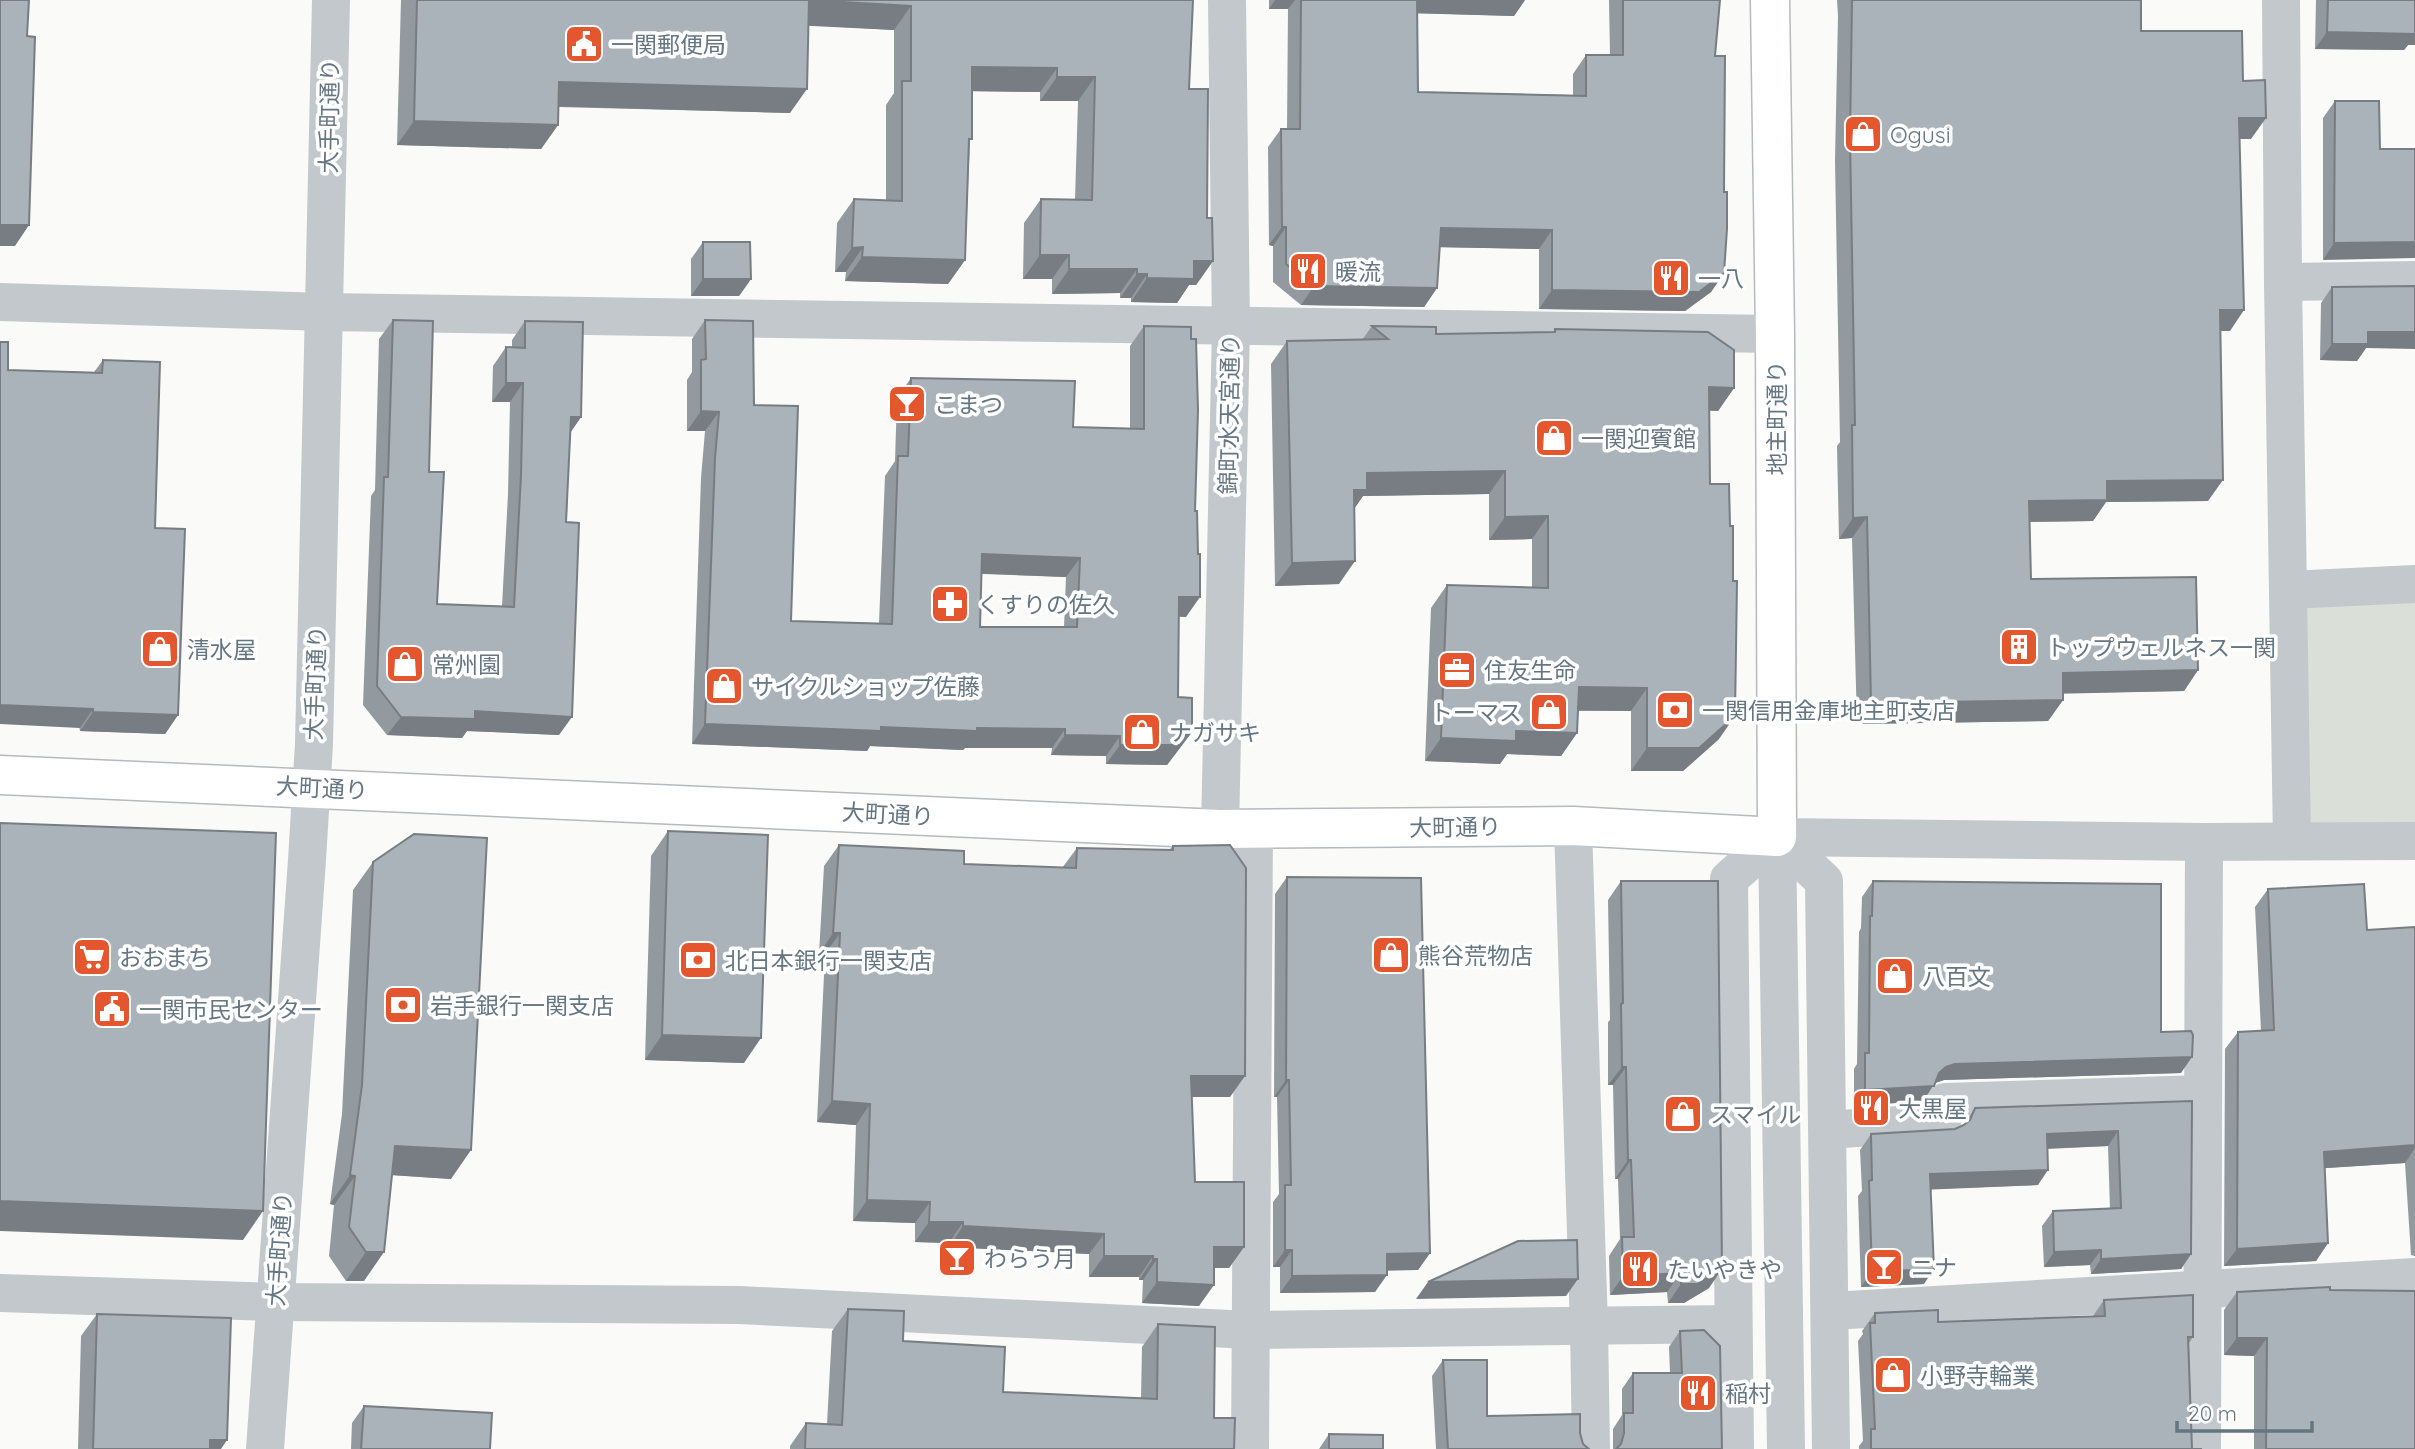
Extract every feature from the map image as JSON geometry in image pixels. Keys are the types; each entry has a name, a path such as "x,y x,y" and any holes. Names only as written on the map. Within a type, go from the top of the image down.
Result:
{"main road":[{"name":"地主町通り","path":"1770,0 1775,334 1776,837"},
{"name":"大町通り","path":"0,775 1237,829 1573,826 1776,837"}],"street":[{"name":"大手町通り","path":"265,1449 311,787 331,0"},
{"name":"錦町水天宮通り","path":"1227,0 1237,829 1250,1330 1250,1449"},
{"path":"2281,0 2292,841"},
{"path":"2283,282 2415,280"},
{"path":"0,302 325,312 1775,334"},
{"path":"2288,590 2415,584"},
{"path":"1573,826 1591,1449"},
{"path":"1776,837 1824,881 1831,1449"},
{"path":"1776,837 1786,1449"},
{"path":"1735,1449 1729,879 1776,837 2204,842 2415,841"},
{"path":"2202,1449 2204,842"},
{"path":"1828,1130 1942,1122 1945,1102 2203,1094"},
{"path":"1831,1311 2415,1277"},
{"path":"0,1293 275,1302 739,1306 1250,1330 1733,1324"}],"shaded area":[{"path":"2415,602 2415,823 2309,825 2305,604"}],"building":[{"path":"0,0 29,0 27,36 35,37 29,225 0,225"},
{"path":"417,0 809,0 807,89 559,82 558,125 414,121"},
{"path":"809,0 1193,0 1189,89 1208,89 1207,218 1212,218 1213,261 1194,261 1194,279 1147,278 1147,274 1137,274 1137,269 1069,269 1069,255 1040,255 1041,199 1092,200 1095,77 1057,77 1057,68 972,67 972,139 969,139 965,260 862,257 863,247 852,248 854,199 902,201 902,81 911,81 911,6"},
{"path":"1301,0 1417,0 1418,92 1586,96 1586,55 1623,55 1623,0 1720,0 1715,56 1725,56 1724,192 1727,192 1727,229 1724,273 1699,292 1552,290 1552,230 1441,228 1437,288 1314,286 1286,264 1286,227 1282,227 1281,129 1300,129"},
{"path":"1852,0 2141,0 2141,31 2242,31 2243,81 2265,80 2266,118 2239,118 2244,310 2220,310 2223,480 2107,481 2107,500 2029,501 2031,579 2196,577 2198,670 2063,673 2063,700 1871,703 1867,517 1853,518 1852,425 1855,425 1850,139"},
{"path":"2328,0 2415,0 2415,34 2327,32"},
{"path":"2335,101 2379,101 2380,149 2415,149 2415,242 2334,243"},
{"path":"703,242 750,242 751,279 703,279"},
{"path":"2415,286 2415,332 2368,332 2368,344 2332,344 2332,287"},
{"path":"393,320 433,321 429,472 444,472 437,604 514,607 523,383 506,383 506,347 525,348 525,321 583,322 581,417 571,417 566,522 579,523 572,717 475,711 475,719 401,717 377,686 384,477 388,477"},
{"path":"705,320 753,321 754,405 798,406 791,621 892,624 898,456 908,456 911,378 1075,381 1073,427 1144,429 1144,326 1191,327 1191,339 1196,339 1198,410 1195,511 1200,554 1200,597 1179,597 1178,697 1192,698 1192,732 1181,732 1181,745 1120,745 1120,736 1065,735 1065,729 977,728 977,731 881,727 881,731 705,724 719,412 701,411 701,360 706,359","holes":["982,554 1080,558 1077,627 980,627"]},
{"path":"1372,326 1436,327 1436,334 1555,332 1555,329 1708,332 1734,350 1734,388 1709,387 1710,484 1729,484 1730,526 1733,526 1733,581 1737,581 1735,716 1699,748 1647,748 1647,688 1579,687 1577,733 1516,731 1516,741 1441,738 1447,585 1548,588 1548,516 1505,517 1505,471 1367,473 1367,490 1354,490 1355,561 1292,563 1287,341 1388,339"},
{"path":"0,342 8,342 8,370 102,373 103,360 160,362 155,528 185,529 178,715 0,705"},
{"path":"0,823 276,833 263,1211 0,1201"},
{"name":"北日本銀行一関支店","path":"668,831 768,835 761,1038 662,1035"},
{"name":"岩手銀行一関支店","path":"414,834 487,838 471,1150 395,1146 384,1252 366,1252 349,1227 355,1176 350,1175 362,1085 373,862"},
{"path":"839,845 964,851 964,864 1076,868 1077,848 1173,850 1173,846 1230,845 1246,868 1245,1076 1191,1076 1195,1182 1244,1182 1244,1247 1214,1247 1214,1285 1157,1282 1157,1259 1153,1259 1153,1256 1104,1256 1104,1234 963,1226 963,1222 929,1222 930,1202 867,1200 870,1104 832,1101 840,933 833,933"},
{"path":"1287,877 1421,878 1430,1253 1387,1254 1387,1275 1292,1276 1292,1250 1285,1250 1285,1185 1291,1185 1289,1080 1286,1080"},
{"path":"1621,881 1718,881 1722,1269 1697,1284 1681,1284 1681,1273 1623,1276 1622,1237 1634,1237 1631,1160 1628,1160 1626,1067 1622,1067"},
{"path":"1873,881 2161,884 2161,1032 2191,1031 2192,1057 1955,1064 1939,1073 1934,1086 1865,1090 1865,1053 1869,1053 1870,916"},
{"path":"2364,884 2367,930 2415,927 2415,1145 2324,1152 2328,1243 2237,1249 2238,1032 2274,1030 2268,889"},
{"path":"2192,1101 2191,1254 2101,1259 2101,1250 2054,1252 2053,1211 2121,1208 2118,1131 2047,1134 2048,1170 1930,1174 1934,1269 1872,1272 1869,1181 1872,1180 1871,1134 1955,1129 1970,1120 1975,1108"},
{"path":"1577,1240 1578,1279 1428,1282 1518,1241"},
{"path":"2330,1287 2330,1290 2415,1291 2415,1449 2266,1449 2267,1338 2237,1338 2237,1292"},
{"path":"2193,1295 2193,1337 2188,1337 2192,1449 1871,1449 1871,1429 1875,1429 1870,1323 1875,1323 1875,1313 1938,1310 1938,1322 2105,1316 2104,1300"},
{"path":"848,1309 904,1311 903,1341 1005,1347 1003,1392 1157,1399 1158,1324 1215,1327 1214,1418 1235,1418 1234,1449 805,1449 806,1423 842,1425"},
{"path":"97,1314 231,1318 227,1440 210,1440 210,1449 93,1449"},
{"path":"1704,1330 1720,1346 1722,1449 1616,1449 1621,1444 1624,1433 1624,1413 1633,1413 1633,1373 1682,1373 1680,1331"},
{"path":"1443,1360 1487,1360 1487,1416 1580,1414 1580,1433 1583,1444 1589,1449 1448,1449"},
{"path":"364,1406 492,1413 490,1449 361,1449"},
{"path":"1329,1434 1383,1435 1383,1449 1329,1449"}],"place":[{"name":"一関郵便局","path":"584,44"},
{"name":"Ogusi","path":"1863,134"},
{"name":"暖流","path":"1308,271"},
{"name":"一八","path":"1671,278"},
{"name":"こまつ","path":"907,404"},
{"name":"一関迎賓館","path":"1554,438"},
{"name":"くすりの佐久","path":"950,604"},
{"name":"トップウェルネス一関","path":"2019,647"},
{"name":"清水屋","path":"160,649"},
{"name":"常州園","path":"405,664"},
{"name":"住友生命","path":"1457,670"},
{"name":"サイクルショップ佐藤","path":"724,686"},
{"name":"一関信用金庫地主町支店","path":"1675,710"},
{"name":"トーマス","path":"1549,712"},
{"name":"ナガサキ","path":"1142,732"},
{"name":"熊谷荒物店","path":"1391,955"},
{"name":"おおまち","path":"92,957"},
{"name":"北日本銀行一関支店","path":"698,960"},
{"name":"八百文","path":"1895,976"},
{"name":"岩手銀行一関支店","path":"403,1005"},
{"name":"一関市民センター","path":"112,1009"},
{"name":"大黒屋","path":"1871,1108"},
{"name":"スマイル","path":"1683,1114"},
{"name":"わらう月","path":"957,1258"},
{"name":"ニナ","path":"1884,1267"},
{"name":"たいやきや","path":"1640,1269"},
{"name":"小野寺輪業","path":"1893,1375"},
{"name":"稲村","path":"1698,1393"}]}
